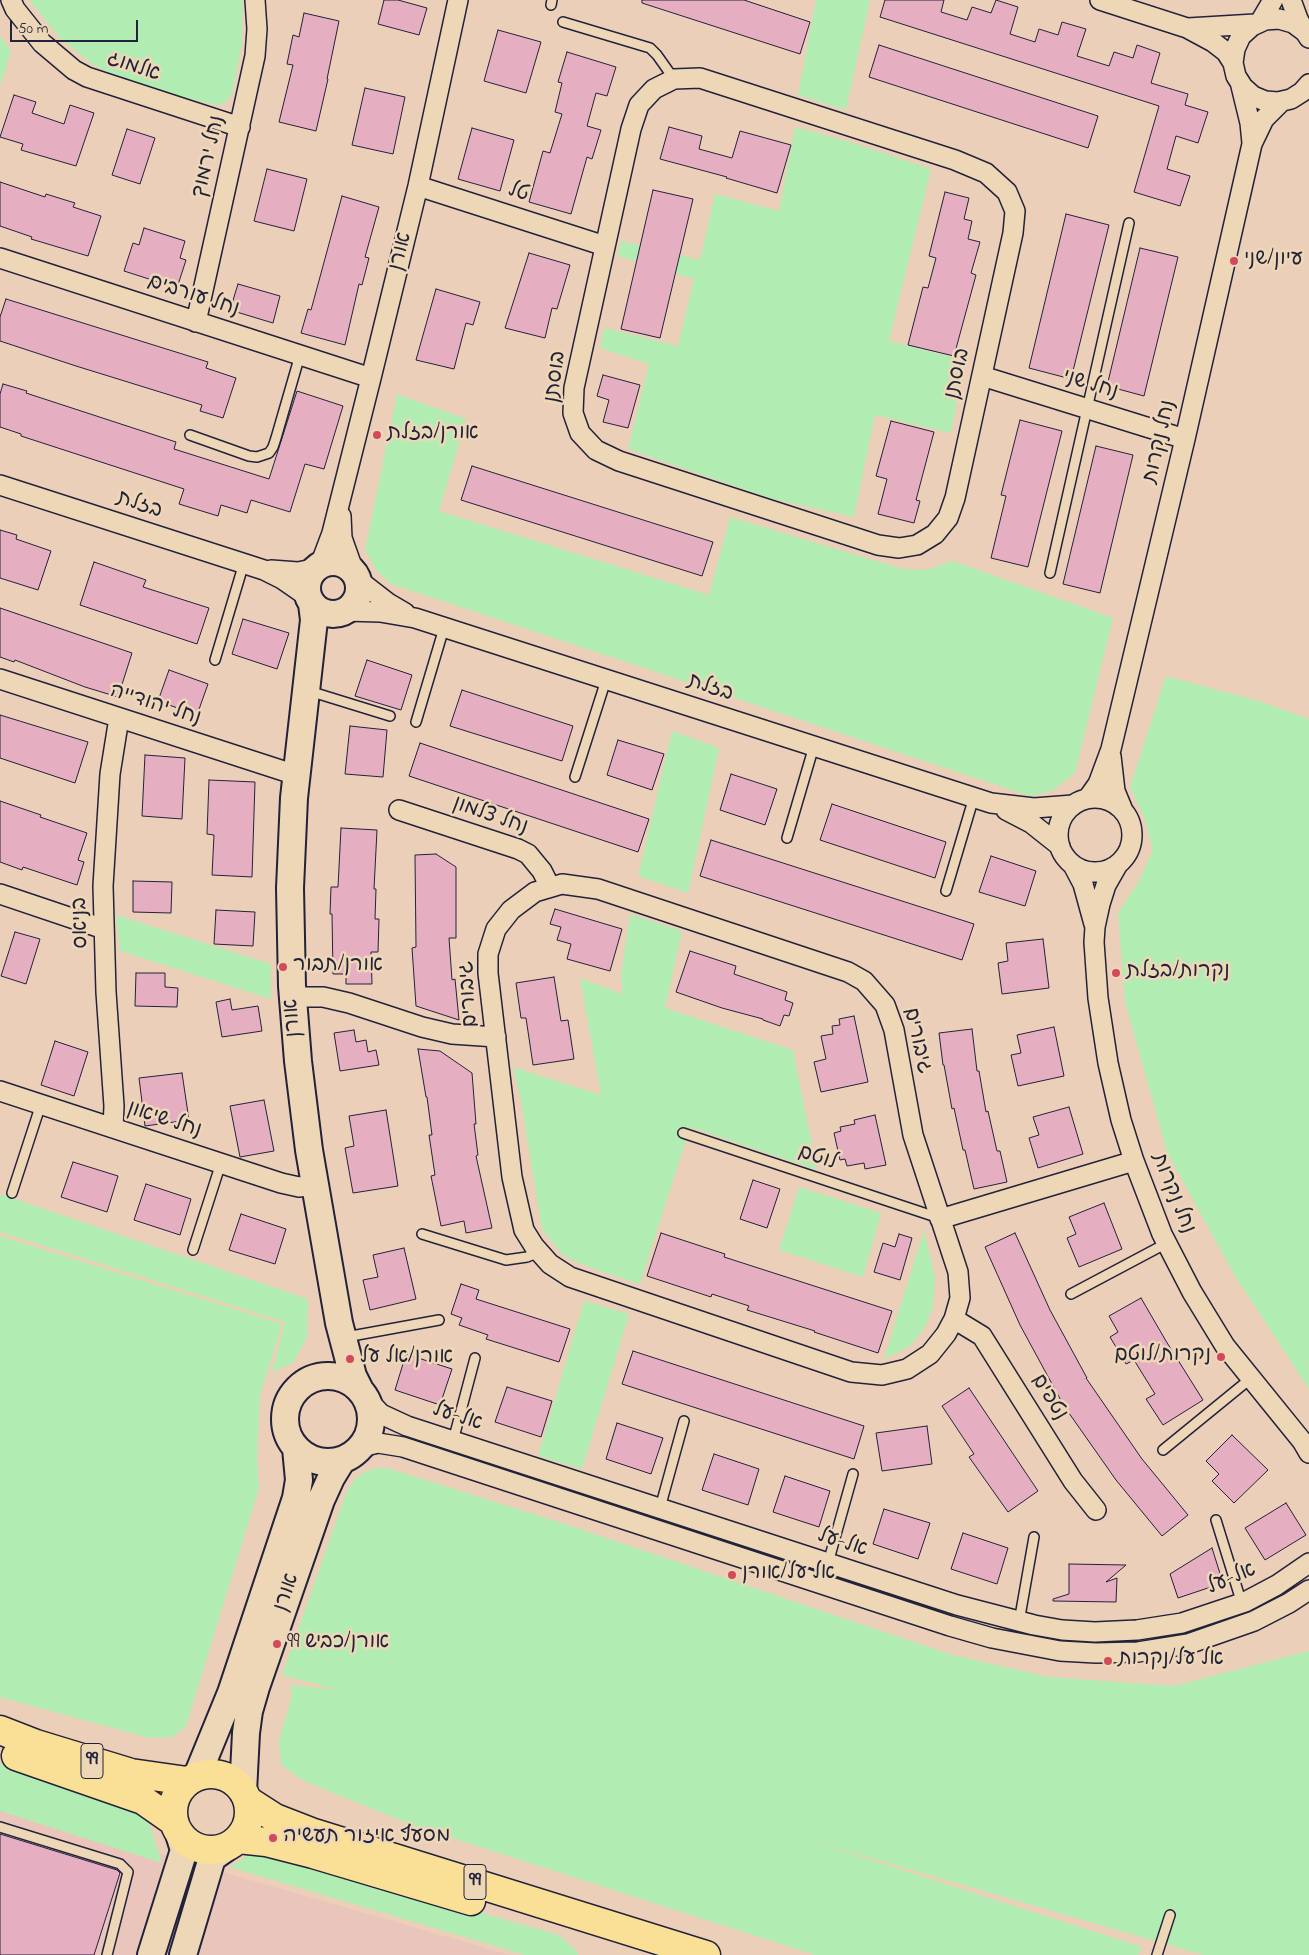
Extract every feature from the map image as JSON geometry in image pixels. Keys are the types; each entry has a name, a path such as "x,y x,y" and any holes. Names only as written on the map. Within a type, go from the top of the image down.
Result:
{"highway":[{"name":"99","path":"0,1730 36,1744 131,1773 192,1779 208,1774 228,1778 245,1796 275,1818 311,1832 706,1955"},
{"name":"99","path":"0,1751 143,1800 176,1828 188,1843 202,1849 218,1850 233,1842 266,1842 313,1854 654,1955"},
{"path":"176,1828 172,1810 174,1799 180,1789 192,1779"},
{"path":"233,1842 245,1830 248,1820 245,1796"}],"street":[{"name":"אלמוג","path":"10,0 42,43 74,70 240,127"},
{"name":"נחל ירמוך","path":"196,322 255,56 257,29 255,0"},
{"name":"אורן","path":"316,567 329,542 340,503 418,186 458,0"},
{"path":"1100,0 1187,28 1213,42 1226,52 1233,63"},
{"path":"1233,63 1235,49 1241,36 1257,23 1273,0"},
{"path":"1291,0 1298,19 1307,35"},
{"path":"1187,28 1257,23 1279,19 1293,23 1307,35"},
{"name":"נחל נקרות","path":"1233,63 1236,76 1240,81 1250,123 1252,144"},
{"name":"בוסתן","path":"700,78 955,160 986,173 1007,192 1015,211 1013,233 955,498 948,518 935,534 918,545 899,548 878,545 619,461 596,450 580,433 573,413 574,388 605,246 631,129 640,105 654,90 674,79 700,78"},
{"path":"1240,81 1243,87 1253,96 1265,100 1282,101"},
{"name":"נחל נקרות","path":"1081,801 1098,784 1111,749 1185,439 1252,144 1264,119 1282,101 1302,92 1309,84"},
{"name":"טל","path":"418,186 605,246"},
{"name":"נחל עורבים","path":"0,258 371,378"},
{"name":"נחל שני","path":"982,376 1185,439"},
{"name":"בזלת","path":"0,485 264,570 282,579 310,600"},
{"name":"אורן","path":"340,503 342,538 356,575"},
{"path":"335,562 349,567 356,575 358,593 356,600 342,612 323,612 310,600 306,584 316,567 335,562"},
{"name":"בזלת","path":"264,570 298,572 316,567"},
{"name":"בזלת","path":"356,575 388,603 415,618"},
{"name":"אורן","path":"310,600 314,620 296,775 290,888 292,997 301,1090 315,1185 341,1330 353,1376 363,1394"},
{"name":"אורן","path":"307,685 323,642 342,612"},
{"name":"בזלת","path":"342,612 380,612 415,618 983,800 1031,823 1060,846"},
{"name":"נחל יהודייה","path":"0,679 296,775"},
{"name":"בניאס","path":"113,1128 114,1106 106,992 103,886 110,783 119,718"},
{"name":"נחל נקרות","path":"1111,749 1115,791 1122,808"},
{"path":"1099,798 1112,801 1122,808 1129,819 1132,837 1127,855 1118,864 1107,870 1094,872 1083,870 1065,856 1060,846 1059,826 1062,818 1081,801 1099,798"},
{"name":"בזלת","path":"983,800 1034,808 1081,801"},
{"name":"נחל צלמון","path":"399,810 523,851 536,861 550,887"},
{"name":"נחל נקרות","path":"1073,864 1083,884 1095,927 1098,998 1108,1063 1121,1120 1134,1161 1167,1243 1192,1292 1215,1330 1250,1379 1307,1447"},
{"name":"נחל נקרות","path":"1095,927 1106,885 1118,864"},
{"name":"גיבורים","path":"562,884 598,889 848,972 864,981 885,1005 894,1030 913,1135 958,1272 960,1298 954,1319 946,1334 930,1354 907,1369 882,1375 852,1372 570,1277 550,1264 524,1230 512,1178 496,1037 488,973 488,954 496,929 511,910 535,892 562,884"},
{"path":"0,894 104,929"},
{"path":"292,997 323,997 349,1003 422,1027 452,1034 496,1037"},
{"name":"נחל שיאון","path":"0,1091 281,1183 299,1187 315,1185"},
{"path":"940,1218 1134,1161"},
{"name":"נטפים","path":"954,1319 982,1336 1073,1480 1096,1510"},
{"name":"אורן","path":"315,1377 328,1363 341,1330"},
{"path":"330,1375 349,1381 363,1394 371,1418 367,1438 352,1453 331,1462 319,1461 308,1457 296,1448 288,1436 284,1422 286,1407 292,1394 302,1384 315,1377 330,1375"},
{"name":"אל-על","path":"363,1394 381,1414 453,1441 957,1605 1019,1622 1062,1630 1095,1632 1136,1630 1182,1623 1242,1604 1277,1585 1309,1563"},
{"name":"אל-על","path":"352,1453 378,1443 403,1447 950,1626 992,1638 1052,1650 1096,1653 1138,1652 1188,1644 1254,1621 1289,1603 1309,1590"},
{"name":"אורן","path":"192,1779 231,1693 296,1498 299,1480 296,1448"},
{"name":"אורן","path":"245,1796 246,1733 249,1711 256,1687 321,1500 331,1478 352,1453"},
{"path":"151,1955 184,1850 176,1828"},
{"path":"183,1955 212,1858 233,1842"}],"lane":[{"path":"563,22 650,48 658,55 674,79"},
{"path":"1050,572 1129,223"},
{"path":"190,435 249,456 257,457 269,453 276,438 300,355"},
{"path":"215,660 244,563"},
{"path":"416,722 444,628"},
{"path":"575,777 606,680"},
{"path":"307,685 390,716"},
{"path":"788,838 814,746"},
{"path":"946,891 983,800"},
{"path":"12,1193 41,1104"},
{"name":"לוטם","path":"683,1133 940,1218"},
{"path":"193,1250 221,1163"},
{"path":"422,1234 506,1260 527,1258 539,1252"},
{"path":"1071,1294 1167,1243"},
{"path":"341,1330 440,1320"},
{"path":"453,1441 474,1358"},
{"path":"1163,1450 1250,1379"},
{"path":"660,1508 684,1421"},
{"path":"828,1563 853,1474"},
{"path":"1216,1520 1242,1604"},
{"path":"1019,1622 1034,1537"},
{"path":"0,1827 120,1864 128,1872 107,1955"},
{"path":"1157,1955 1170,1915"}],"shaded area":[{"path":"0,1801 119,1842 510,1955 0,1955"}],"green space":[{"path":"29,0 243,0 242,44 232,94 226,103 217,105 168,94 123,80 92,64 61,39"},
{"path":"816,0 870,0 846,110 798,95"},
{"path":"0,36 11,51 0,87"},
{"path":"795,127 844,140 931,169 889,341 964,360 951,433 875,415 854,517 769,498 628,449 649,364 600,348 604,328 678,346 694,279 618,256 621,241 700,260 715,194 779,211"},
{"path":"397,394 466,419 439,511 709,595 730,517 903,569 926,570 953,561 1113,618 1075,773 1052,791 1030,796 391,584 376,570 365,550"},
{"path":"1166,676 1262,702 1309,719 1309,1389 1233,1273 1167,1152 1125,1002 1118,913 1138,883 1153,850 1144,817 1130,787"},
{"path":"672,731 719,748 688,893 638,876"},
{"path":"630,914 682,931 665,1008 793,1050 817,1170 690,1127 640,1284 570,1259 562,1254 542,1229 521,1101 513,1067 601,1095 580,978 622,994 621,975"},
{"path":"116,915 271,964 271,999 120,951"},
{"path":"799,1187 881,1213 863,1277 779,1250"},
{"path":"0,1194 308,1299 307,1338 293,1363 272,1372 285,1322 0,1232"},
{"path":"924,1230 935,1277 933,1307 925,1327 910,1346 884,1359"},
{"path":"0,1236 282,1324 260,1395 257,1457 259,1488 186,1726 173,1737 149,1738 0,1697"},
{"path":"584,1301 629,1314 582,1469 538,1456"},
{"path":"378,1468 390,1469 565,1524 949,1654 1048,1677 1174,1686 1309,1651 1309,1955 1203,1955 809,1840 1142,1947 1138,1955 815,1955 412,1825 304,1781 281,1765 279,1740 291,1699 291,1685 338,1690 282,1675 347,1491 355,1479 367,1471"},
{"path":"0,1763 146,1813 162,1863 0,1811"},
{"path":"258,1849 559,1935 578,1952 578,1955 525,1955 230,1867"}],"building":[{"path":"384,0 398,0 427,8 419,35 378,24"},
{"path":"642,0 744,0 810,22 800,54 642,3"},
{"path":"885,0 944,0 941,12 967,20 972,7 991,13 996,0 1018,7 1010,34 1035,42 1039,29 1058,35 1062,22 1086,29 1077,56 1109,66 1114,52 1133,58 1137,45 1160,53 1151,83 1188,94 1185,105 1208,112 1198,143 1176,136 1167,169 1190,176 1180,206 1134,192 1159,106 880,17"},
{"path":"304,13 339,21 316,131 279,122 293,65 287,64 293,35 299,37"},
{"path":"498,30 541,42 526,93 484,81"},
{"path":"879,45 1098,116 1088,148 869,77"},
{"path":"567,52 616,67 607,96 596,93 587,126 601,130 592,159 587,157 571,214 529,202 543,151 550,153 562,114 555,112 562,83 558,82"},
{"path":"365,88 405,97 393,154 352,145"},
{"path":"14,95 36,102 32,113 64,124 70,105 94,113 76,166 21,150 23,144 0,137"},
{"path":"669,127 702,136 699,149 732,158 740,131 791,145 777,193 660,159"},
{"path":"472,128 514,140 500,191 458,179"},
{"path":"127,129 155,138 140,184 112,175"},
{"path":"267,169 307,179 294,231 254,221"},
{"path":"0,182 45,197 46,194 75,203 73,207 101,216 88,256 31,239 32,237 0,226"},
{"path":"653,190 693,199 660,338 621,329"},
{"path":"945,192 969,198 964,219 972,221 968,239 980,242 971,273 976,275 954,356 908,345 923,287 928,288 936,258 929,256"},
{"path":"342,196 379,207 365,257 369,258 362,285 359,284 345,345 301,333 308,309 311,310"},
{"path":"1066,214 1109,225 1071,379 1029,368"},
{"path":"144,228 185,241 180,258 186,260 177,288 124,271 133,243 139,245"},
{"path":"1140,248 1178,257 1144,396 1107,386"},
{"path":"529,253 570,265 557,309 552,308 545,338 505,328"},
{"path":"238,284 280,296 273,323 230,310"},
{"path":"436,289 480,302 473,325 466,323 454,369 416,360"},
{"path":"6,299 208,362 206,368 236,378 223,418 200,411 202,405 0,341 0,317"},
{"path":"603,375 640,385 628,428 603,422 609,400 597,396"},
{"path":"3,384 176,442 174,449 269,479 297,391 343,406 324,469 305,464 290,512 251,500 247,513 221,505 218,516 179,504 184,489 21,436 21,434 0,427 0,394"},
{"path":"1020,420 1062,431 1028,567 991,558 1006,496 1001,495"},
{"path":"891,421 934,432 916,500 920,501 914,523 878,514 887,479 876,476"},
{"path":"1096,446 1133,455 1100,593 1063,584"},
{"path":"472,466 713,542 702,576 461,500"},
{"path":"0,530 17,535 16,539 51,551 38,590 0,578"},
{"path":"94,562 146,580 143,587 209,608 197,644 80,605"},
{"path":"0,608 132,653 118,697 85,687 15,660 14,662 0,657"},
{"path":"243,619 289,633 277,669 232,654"},
{"path":"367,660 412,675 401,710 355,696"},
{"path":"169,670 208,684 197,715 158,701"},
{"path":"462,690 573,726 562,761 450,726"},
{"path":"0,715 88,742 75,783 0,758"},
{"path":"350,726 387,730 383,777 345,774"},
{"path":"618,740 664,754 652,790 607,775"},
{"path":"420,743 649,819 638,852 409,776"},
{"path":"145,755 185,758 182,819 142,816"},
{"path":"731,774 777,789 765,825 720,810"},
{"path":"209,780 255,782 252,877 212,875 214,835 207,834"},
{"path":"0,801 87,833 78,860 84,862 77,885 23,867 22,870 0,862"},
{"path":"832,804 946,842 935,878 820,840"},
{"path":"341,828 377,830 374,889 376,889 375,919 379,919 378,952 371,952 372,984 346,984 346,974 333,974 332,914 330,914 331,887 338,887"},
{"path":"711,840 974,924 962,960 700,876"},
{"path":"436,854 456,867 456,938 449,938 452,980 455,979 459,1020 416,1006 412,948 416,947 415,855"},
{"path":"991,856 1036,871 1025,906 979,892"},
{"path":"133,881 172,882 171,913 133,912"},
{"path":"555,909 622,929 610,971 567,959 571,944 557,940 561,927 550,924"},
{"path":"216,910 255,912 253,946 214,944"},
{"path":"15,932 40,939 26,984 1,976"},
{"path":"1043,939 1049,988 1002,994 998,963 1008,961 1006,943"},
{"path":"690,951 736,966 734,974 787,992 785,1000 793,1003 789,1016 784,1015 780,1026 676,992"},
{"path":"136,973 165,973 165,987 178,988 177,1007 135,1006"},
{"path":"554,977 561,1021 568,1020 574,1059 533,1065 526,1018 521,1018 516,983"},
{"path":"230,999 232,1010 258,1006 262,1031 222,1037 216,1002"},
{"path":"854,1016 868,1082 821,1092 814,1062 826,1059 821,1036 833,1034 832,1026 840,1025 839,1019"},
{"path":"1054,1027 1064,1076 1018,1086 1011,1055 1021,1053 1017,1035"},
{"path":"972,1029 977,1071 979,1071 986,1112 988,1111 997,1151 1000,1151 1007,1182 974,1189 954,1108 952,1109 939,1033"},
{"path":"354,1030 356,1042 366,1040 368,1052 376,1050 379,1065 340,1071 334,1033"},
{"path":"55,1041 88,1052 74,1096 41,1085"},
{"path":"418,1049 440,1051 472,1073 476,1124 474,1124 478,1155 476,1156 492,1228 466,1233 464,1221 441,1226 431,1176 435,1175 429,1135 432,1135"},
{"path":"182,1073 189,1120 145,1126 139,1078"},
{"path":"264,1100 274,1151 240,1157 230,1106"},
{"path":"1069,1107 1083,1154 1038,1168 1029,1138 1039,1135 1033,1117"},
{"path":"386,1110 398,1186 353,1193 345,1148 354,1146 349,1116"},
{"path":"875,1115 886,1165 865,1169 864,1163 847,1166 845,1159 840,1160 834,1133 841,1131 840,1127 855,1124 854,1120"},
{"path":"73,1162 118,1176 107,1212 61,1197"},
{"path":"753,1180 780,1189 767,1228 740,1219"},
{"path":"146,1184 191,1199 180,1235 134,1220"},
{"path":"1104,1203 1122,1249 1079,1267 1067,1238 1076,1234 1069,1217"},
{"path":"241,1214 286,1229 275,1264 229,1250"},
{"path":"661,1233 725,1254 724,1257 892,1311 878,1353 747,1310 749,1306 712,1294 711,1297 647,1276"},
{"path":"1015,1233 1050,1310 1086,1378 1142,1459 1188,1515 1162,1536 1116,1480 1064,1406 1020,1325 985,1247"},
{"path":"899,1234 912,1238 900,1280 874,1272 883,1243 895,1247"},
{"path":"404,1248 416,1299 370,1310 363,1280 378,1277 373,1255"},
{"path":"461,1284 479,1290 476,1299 570,1329 559,1362 486,1339 488,1335 459,1325 462,1318 451,1314"},
{"path":"1141,1298 1203,1400 1163,1425 1146,1399 1155,1394 1134,1360 1126,1364 1110,1337 1118,1332 1109,1316"},
{"path":"633,1351 864,1426 854,1459 622,1384"},
{"path":"406,1354 452,1369 440,1405 395,1390"},
{"path":"507,1387 552,1401 541,1437 495,1422"},
{"path":"969,1388 1038,1491 1008,1512 969,1457 974,1454 942,1406"},
{"path":"617,1423 663,1438 651,1474 606,1459"},
{"path":"927,1426 932,1464 882,1471 876,1433"},
{"path":"1232,1435 1268,1470 1234,1503 1212,1481 1219,1474 1206,1461"},
{"path":"714,1454 759,1469 748,1505 702,1490"},
{"path":"785,1476 830,1491 819,1527 773,1512"},
{"path":"1286,1503 1306,1535 1265,1560 1245,1528"},
{"path":"884,1509 930,1523 918,1559 873,1544"},
{"path":"963,1533 1008,1548 997,1584 951,1569"},
{"path":"1212,1548 1223,1583 1178,1598 1170,1574"},
{"path":"1069,1564 1126,1565 1106,1582 1117,1578 1116,1602 1053,1601 1053,1599 1069,1594"},
{"path":"0,1834 117,1870 120,1873 94,1955 0,1955"}],"place":[{"name":"עיון/שני","path":"1234,261"},
{"name":"אורן/בזלת","path":"377,435"},
{"name":"אורן/תבור","path":"283,967"},
{"name":"נקרות/בזלת","path":"1116,973"},
{"name":"נקרות/לוטם","path":"1221,1357"},
{"name":"אורן/אל על","path":"350,1359"},
{"name":"אל על/אורן","path":"732,1575"},
{"name":"אורן/כביש 99","path":"277,1644"},
{"name":"אל על/נקרות","path":"1108,1661"},
{"name":"מסעף איזור תעשיה","path":"273,1838"}]}
